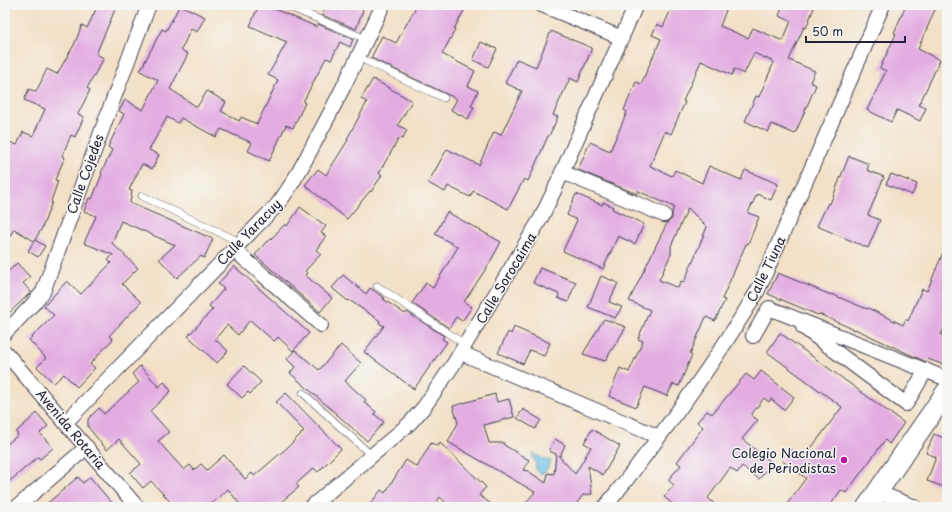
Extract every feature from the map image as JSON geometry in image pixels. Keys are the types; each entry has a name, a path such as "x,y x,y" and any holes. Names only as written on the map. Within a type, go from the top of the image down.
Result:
{"street":[{"name":"Calle Cojedes","path":"5,333 32,305 42,292 149,5"},
{"name":"Calle Yaracuy","path":"66,422 277,205 295,180 383,5"},
{"path":"542,5 622,38"},
{"name":"Calle Sorocaima","path":"311,507 410,423 437,390 541,218 636,5"},
{"name":"Calle Tiuna","path":"605,507 659,437 731,333 758,290 883,5"},
{"path":"562,172 664,215"},
{"path":"237,245 321,325"},
{"path":"753,336 769,308 947,378"},
{"path":"788,316 906,404 926,370"},
{"path":"463,349 659,437"},
{"name":"Avenida Rotaria","path":"5,352 137,507"},
{"path":"915,507 872,500 947,391"},
{"path":"17,507 87,447"}],"lane":[{"path":"285,5 366,39"},
{"path":"358,57 444,98"},
{"path":"142,196 237,245"},
{"path":"377,286 463,349"},
{"path":"302,393 372,456"}],"water":[{"path":"534,453 543,459 551,461 545,472 541,474 536,471 536,463 532,456"}],"building":[{"path":"98,5 117,5 96,54 104,58 87,88 90,90 78,114 84,117 75,137 71,135 62,156 65,157 55,180 58,181 51,201 52,202 42,228 35,240 45,246 38,257 28,251 34,241 14,229 5,244 5,140 17,145 23,132 33,136 45,109 24,100 29,89 36,92 47,69 57,74 74,45 82,25 87,28"},
{"path":"180,5 205,17 197,32 191,29 181,50 188,54 170,89 197,107 207,91 226,102 221,111 239,121 241,117 257,124 278,80 268,75 287,42 250,26 259,5 265,5 317,27 318,24 353,39 350,47 340,42 331,60 326,58 303,102 305,103 293,128 286,125 269,161 248,151 252,143 221,129 216,137 181,118 178,123 167,117 149,150 159,155 152,169 142,164 129,190 132,191 130,203 213,239 204,258 201,256 177,278 159,259 175,245 121,221 112,243 138,268 122,284 141,302 109,336 113,339 90,364 95,368 77,387 64,374 54,383 37,367 46,358 29,340 54,315 44,306 67,281 81,294 111,263 108,260 113,255 84,243 96,216 84,211 89,198 92,199 102,174 101,173 112,150 108,147 124,114 119,111 125,100 143,110 158,80 140,71 162,29 166,31"},
{"path":"326,5 351,5 363,10 356,29 322,15"},
{"path":"417,5 467,5 442,54 475,71 468,86 478,91 471,106 474,107 468,119 451,110 457,99 371,58 382,36 396,43"},
{"path":"673,5 728,5 720,26 748,38 753,28 783,41 791,21 779,16 783,5 815,5 806,28 804,27 789,60 815,71 810,82 816,85 795,134 772,124 768,132 745,121 756,96 759,97 774,62 754,53 744,74 734,69 732,75 701,61 683,101 685,102 671,134 665,131 650,166 672,176 675,170 702,183 709,166 741,180 745,170 778,184 771,200 757,194 748,213 759,217 722,299 725,300 715,321 706,317 690,354 692,355 679,386 673,384 667,396 645,387 636,407 609,396 620,368 629,372 643,341 638,339 650,310 629,301 667,223 672,219 674,207 638,191 637,194 578,170 590,142 610,151 627,112 624,110 636,82 641,84 661,39 652,35 657,24 663,27","holes":["688,208 707,227 684,282 681,281 678,288 659,280 671,254 671,246"]},
{"path":"906,5 937,5 918,49 940,60 919,105 926,108 920,121 897,110 891,122 867,110 886,71 880,68 896,34 894,33"},
{"path":"551,31 592,48 578,82 570,78 553,115 558,117 528,181 524,179 508,209 473,191 470,197 448,186 445,192 428,183 447,149 479,165 494,132 501,135 522,91 505,83 517,59 536,67"},
{"path":"481,42 497,49 488,67 473,60"},
{"path":"373,79 412,101 398,125 407,130 402,139 399,138 379,173 382,175 371,192 370,191 347,219 305,185 318,169 326,175 348,140 347,139 367,102 361,99"},
{"path":"849,156 869,164 867,170 884,177 868,215 880,220 868,248 817,226 828,203 830,204"},
{"path":"891,174 917,184 912,195 886,184"},
{"path":"576,194 602,205 603,202 613,207 612,209 644,224 635,244 618,236 603,269 563,251 577,220 567,215"},
{"path":"300,207 326,226 321,233 326,236 316,250 321,254 305,271 307,273 305,275 332,298 320,312 255,255 285,224 287,226"},
{"path":"447,212 501,242 489,264 464,302 472,307 462,321 456,317 449,328 412,303 426,283 433,288 458,247 435,234"},
{"path":"947,243 947,321 941,335 947,337 947,359 944,365 928,359 926,362 855,329 768,294 778,273 867,309 868,308 903,325 906,319 908,321 922,289 927,291"},
{"path":"17,263 30,277 23,283 31,292 5,317 5,275"},
{"path":"234,266 309,333 293,351 278,337 274,341 250,320 238,335 227,325 215,339 228,351 217,363 188,336 213,309 209,306 224,289 218,284"},
{"path":"540,268 576,282 568,302 558,298 559,294 533,283"},
{"path":"343,275 366,294 370,288 405,314 407,312 444,336 442,339 447,342 414,389 364,352 384,326 379,323 380,321 349,300 348,301 332,288"},
{"path":"601,276 618,283 609,302 622,307 615,318 588,307"},
{"path":"604,319 626,327 605,361 583,354"},
{"path":"514,327 550,343 544,356 530,350 523,364 498,353 508,332 511,334"},
{"path":"780,333 904,423 889,444 885,440 846,493 841,490 829,507 785,507 806,478 781,460 789,448 803,459 842,407 767,352"},
{"path":"341,345 361,363 345,381 366,400 364,402 376,412 374,414 384,422 367,441 290,373 295,367 287,359 295,350 319,370"},
{"path":"140,366 159,387 164,382 171,391 150,411 169,432 158,441 184,470 190,465 194,470 201,464 207,470 224,455 245,479 252,473 254,476 304,431 276,402 286,393 341,449 318,472 314,468 296,484 299,487 275,507 242,507 228,489 208,507 175,507 151,481 143,488 130,473 141,464 119,439 107,450 88,427 88,419 99,408 104,414 139,382 132,374"},
{"path":"244,366 261,382 250,394 248,392 242,398 227,384"},
{"path":"761,371 794,397 784,410 771,399 769,402 764,398 751,415 758,420 742,439 772,463 759,479 742,466 737,473 730,468 708,498 718,507 676,507 664,497 674,485 668,480 681,465 677,462 703,427 697,422 707,411 712,414 746,374 754,380"},
{"path":"495,394 497,402 509,399 514,417 484,425 489,443 504,443 504,445 529,460 523,470 528,471 546,483 548,473 554,474 556,454 549,451 555,439 565,445 560,456 558,455 575,474 591,447 584,443 592,429 620,446 603,475 588,466 592,494 583,495 574,507 522,507 535,492 448,442 458,423 453,406"},
{"path":"523,409 541,420 535,429 517,418"},
{"path":"37,413 48,426 40,433 53,448 40,459 38,457 5,485 5,446 18,435 16,432"},
{"path":"946,432 947,488 927,481 936,457 926,453 934,434 944,438"},
{"path":"431,443 438,446 440,443 486,487 479,495 495,507 450,507 440,497 434,507 368,507 381,490 385,493 406,460 417,467"},
{"path":"78,477 83,483 90,477 115,507 43,507"}],"place":[{"name":"Colegio Nacional de Periodistas","path":"844,460"}]}
